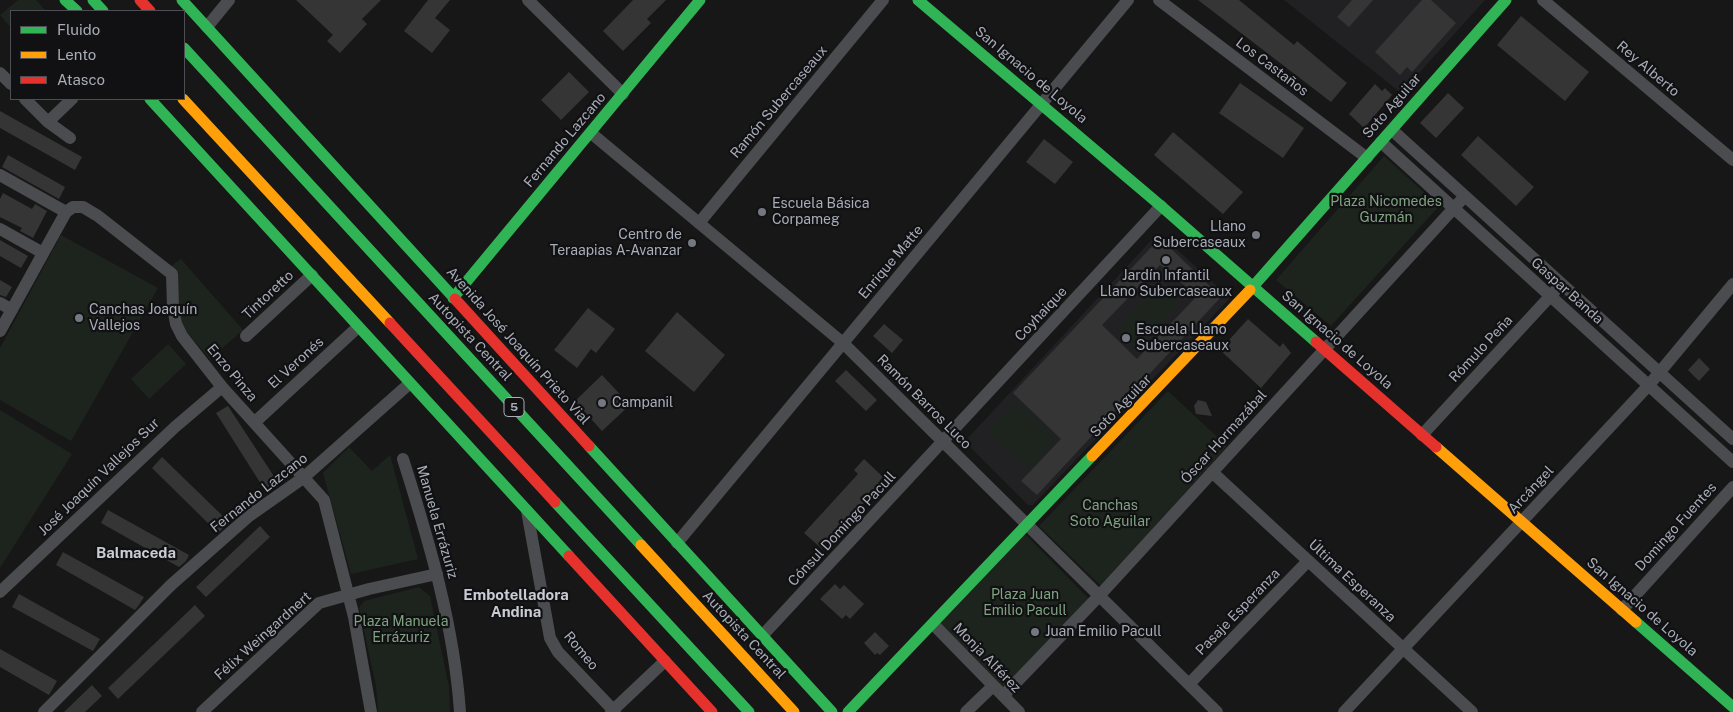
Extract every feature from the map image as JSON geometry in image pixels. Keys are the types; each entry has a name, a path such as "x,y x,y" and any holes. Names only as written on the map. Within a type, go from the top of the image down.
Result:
{"main road":[{"path":"59,0 68,10"},
{"path":"65,0 76,10"},
{"path":"93,0 102,10"},
{"path":"140,0 149,10"},
{"name":"Avenida José Joaquín Prieto Vial","path":"182,0 832,712"},
{"name":"Fernando Lazcano","path":"453,298 700,0"},
{"name":"San Ignacio de Loyola","path":"918,0 1043,103 1622,610 1730,708"},
{"name":"Soto Aguilar","path":"848,712 934,625 1253,287 1506,0"},
{"name":"Autopista Central","path":"185,48 794,712"},
{"path":"151,100 312,274 409,384 712,712"},
{"path":"172,100 199,125 227,146"},
{"name":"5","path":"185,100 749,712"}],"street":[{"path":"206,27 229,0"},
{"path":"528,0 623,94"},
{"name":"Ramón Subercaseaux","path":"698,223 882,0"},
{"name":"Enrique Matte","path":"677,543 1128,0"},
{"name":"Los Castaños","path":"1159,0 1367,158"},
{"name":"Rey Alberto","path":"1544,0 1733,160"},
{"path":"0,72 10,83"},
{"path":"27,100 48,122 70,138"},
{"path":"48,122 71,100"},
{"name":"Gaspar Banda","path":"1392,130 1733,439"},
{"name":"Ramón Barros Luco","path":"591,133 843,343 1217,712"},
{"name":"Gaspar Banda","path":"1381,142 1733,462"},
{"name":"Enzo Pinza","path":"0,175 70,210 83,207 98,216 172,274 171,290 176,324 182,336 222,387 304,478"},
{"name":"Óscar Hormazábal","path":"1003,696 1099,596 1465,196"},
{"name":"Coyhaique","path":"944,442 1161,206"},
{"path":"0,330 43,253 70,210"},
{"path":"0,230 43,253"},
{"name":"Tintoretto","path":"246,336 312,274"},
{"name":"Rómulo Peña","path":"1422,435 1562,283"},
{"name":"Arcángel","path":"1344,712 1649,385 1730,292"},
{"path":"0,303 12,310"},
{"name":"El Veronés","path":"255,422 358,327"},
{"name":"Fernando Lazcano","path":"44,712 171,586 249,516 304,478 409,384"},
{"name":"José Joaquín Vallejos Sur","path":"0,592 168,433 222,387"},
{"name":"Cónsul Domingo Pacull","path":"762,636 944,442"},
{"name":"Manuela Errázuriz","path":"403,459 437,574 454,661 460,712"},
{"name":"Última Esperanza","path":"1212,472 1472,712"},
{"path":"304,478 324,500 349,594 372,712"},
{"name":"Domingo Fuentes","path":"1622,610 1733,487"},
{"name":"Romeo","path":"527,512 550,638 558,652 613,711"},
{"name":"Pasaje Esperanza","path":"1189,684 1308,561"},
{"name":"Félix Weingardnert","path":"202,712 315,606 349,594 437,574"},
{"name":"Monja Alférez","path":"934,625 1019,712"},
{"path":"613,711 665,661"},
{"path":"966,712 993,686"}],"shaded area":[{"path":"1284,0 1485,0 1401,93"},
{"name":"Escuela Llano Subercaseaux","path":"1157,234 1160,234 1230,298 1033,505 1028,505 968,445 967,439"}],"green space":[{"path":"18,0 36,0 45,10 10,10 10,27 0,15"},
{"name":"Plaza Nicomedes Guzmán","path":"1384,156 1439,206 1331,326 1276,280"},
{"name":"Canchas Joaquín Vallejos","path":"61,235 158,288 71,441 0,400 0,348"},
{"path":"181,259 243,330 210,359 179,323 170,267"},
{"path":"1158,286 1178,305 1136,349 1116,330"},
{"path":"168,344 186,364 149,399 131,379"},
{"name":"Canchas Soto Aguilar","path":"1168,391 1227,446 1101,586 1039,526"},
{"path":"1016,401 1057,439 1029,469 987,432"},
{"path":"0,410 72,454 0,568"},
{"name":"Plaza Manuela Errázuriz","path":"349,447 372,471 390,455 418,559 351,574 323,473"},
{"name":"Plaza Juan Emilio Pacull","path":"1025,534 1093,603 1002,692 937,625"},
{"name":"Plaza Manuela Errázuriz","path":"419,587 430,596 449,687 450,712 378,712 376,686 359,608 364,601"}],"building":[{"path":"296,0 381,0 362,19 367,24 340,53 327,41 333,35"},
{"path":"428,0 450,0 435,18 450,30 432,53 404,31"},
{"path":"633,0 666,0 647,19 651,23 623,51 603,31"},
{"path":"1198,0 1239,0 1294,45 1297,41 1347,83 1331,102"},
{"path":"1352,0 1373,0 1349,27 1337,17"},
{"path":"1422,0 1431,0 1456,23 1412,72 1407,67 1400,75 1375,52"},
{"path":"1521,16 1589,72 1565,101 1497,45"},
{"path":"569,72 589,92 561,120 541,100"},
{"path":"1240,83 1304,128 1283,158 1219,113"},
{"path":"1375,84 1382,91 1385,88 1392,95 1364,128 1349,114"},
{"path":"1448,93 1464,108 1436,138 1420,123"},
{"path":"0,111 82,157 75,170 0,128"},
{"path":"1173,132 1243,192 1223,214 1154,155"},
{"path":"1478,136 1534,187 1516,206 1461,155"},
{"path":"1044,139 1073,162 1055,184 1026,162"},
{"path":"8,155 65,187 59,199 2,167"},
{"path":"3,193 32,209 35,204 47,211 33,238 20,231 22,228 0,217 0,199"},
{"path":"1160,238 1221,297 1037,495 1021,481 1061,439 1013,393","holes":["1160,265 1197,296 1137,359 1102,325"]},
{"path":"0,240 28,256 21,268 0,256"},
{"path":"0,280 12,287 6,297 0,295"},
{"path":"588,308 615,329 596,353 591,349 577,368 554,350"},
{"path":"677,312 725,355 694,392 645,351"},
{"path":"1248,319 1280,347 1283,343 1291,353 1261,388 1220,350"},
{"path":"884,324 903,340 892,353 873,336"},
{"path":"1699,358 1710,369 1699,381 1688,370"},
{"path":"846,370 877,400 866,411 835,381"},
{"name":"Campanil","path":"602,375 630,405 602,431 575,401"},
{"path":"1198,400 1206,402 1212,416 1196,414 1194,406"},
{"path":"228,406 279,484 266,492 216,413"},
{"path":"162,457 229,522 218,533 152,468"},
{"path":"864,459 883,477 880,480 884,484 822,549 804,533 858,474 854,470"},
{"path":"108,510 189,555 186,561 179,567 101,523"},
{"path":"260,526 270,537 206,597 196,587"},
{"path":"63,552 144,597 135,610 56,565"},
{"path":"835,584 840,589 844,585 864,604 850,619 846,615 842,619 820,599"},
{"path":"19,594 100,639 93,651 12,607"},
{"path":"195,605 205,616 118,699 108,688"},
{"path":"875,632 889,646 880,655 877,653 875,655 864,643"},
{"path":"0,649 57,681 49,695 0,667"},
{"path":"92,685 102,696 85,712 64,712"}],"traffic: fast":[{"path":"65,0 76,10"},
{"path":"93,0 102,10"},
{"path":"182,0 455,299"},
{"path":"453,298 700,0"},
{"path":"918,0 1161,206 1316,342"},
{"path":"1250,290 1506,0"},
{"path":"185,49 641,545"},
{"path":"151,100 569,556"},
{"path":"589,446 832,712"},
{"path":"848,712 1092,456"},
{"path":"555,502 749,712"},
{"path":"1636,622 1733,707"}],"traffic: slow":[{"path":"184,100 390,323"},
{"path":"1092,456 1250,290"},
{"path":"1436,447 1636,622"},
{"path":"641,545 794,712"}],"traffic: jam":[{"path":"140,0 149,10"},
{"path":"455,299 589,446"},
{"path":"390,323 555,502"},
{"path":"1316,342 1436,447"},
{"path":"569,556 712,712"}],"place":[{"name":"Escuela Básica Corpameg","path":"762,212"},
{"name":"Llano Subercaseaux","path":"1256,235"},
{"name":"Centro de Teraapias A-Avanzar","path":"692,243"},
{"name":"Jardín Infantil Llano Subercaseaux","path":"1166,260"},
{"name":"Canchas Joaquín Vallejos","path":"79,318"},
{"name":"Escuela Llano Subercaseaux","path":"1126,338"},
{"name":"Campanil","path":"602,403"},
{"name":"Juan Emilio Pacull","path":"1035,632"}],"district":[{"name":"Balmaceda","path":"136,553"},
{"name":"Embotelladora Andina","path":"516,604"}]}
